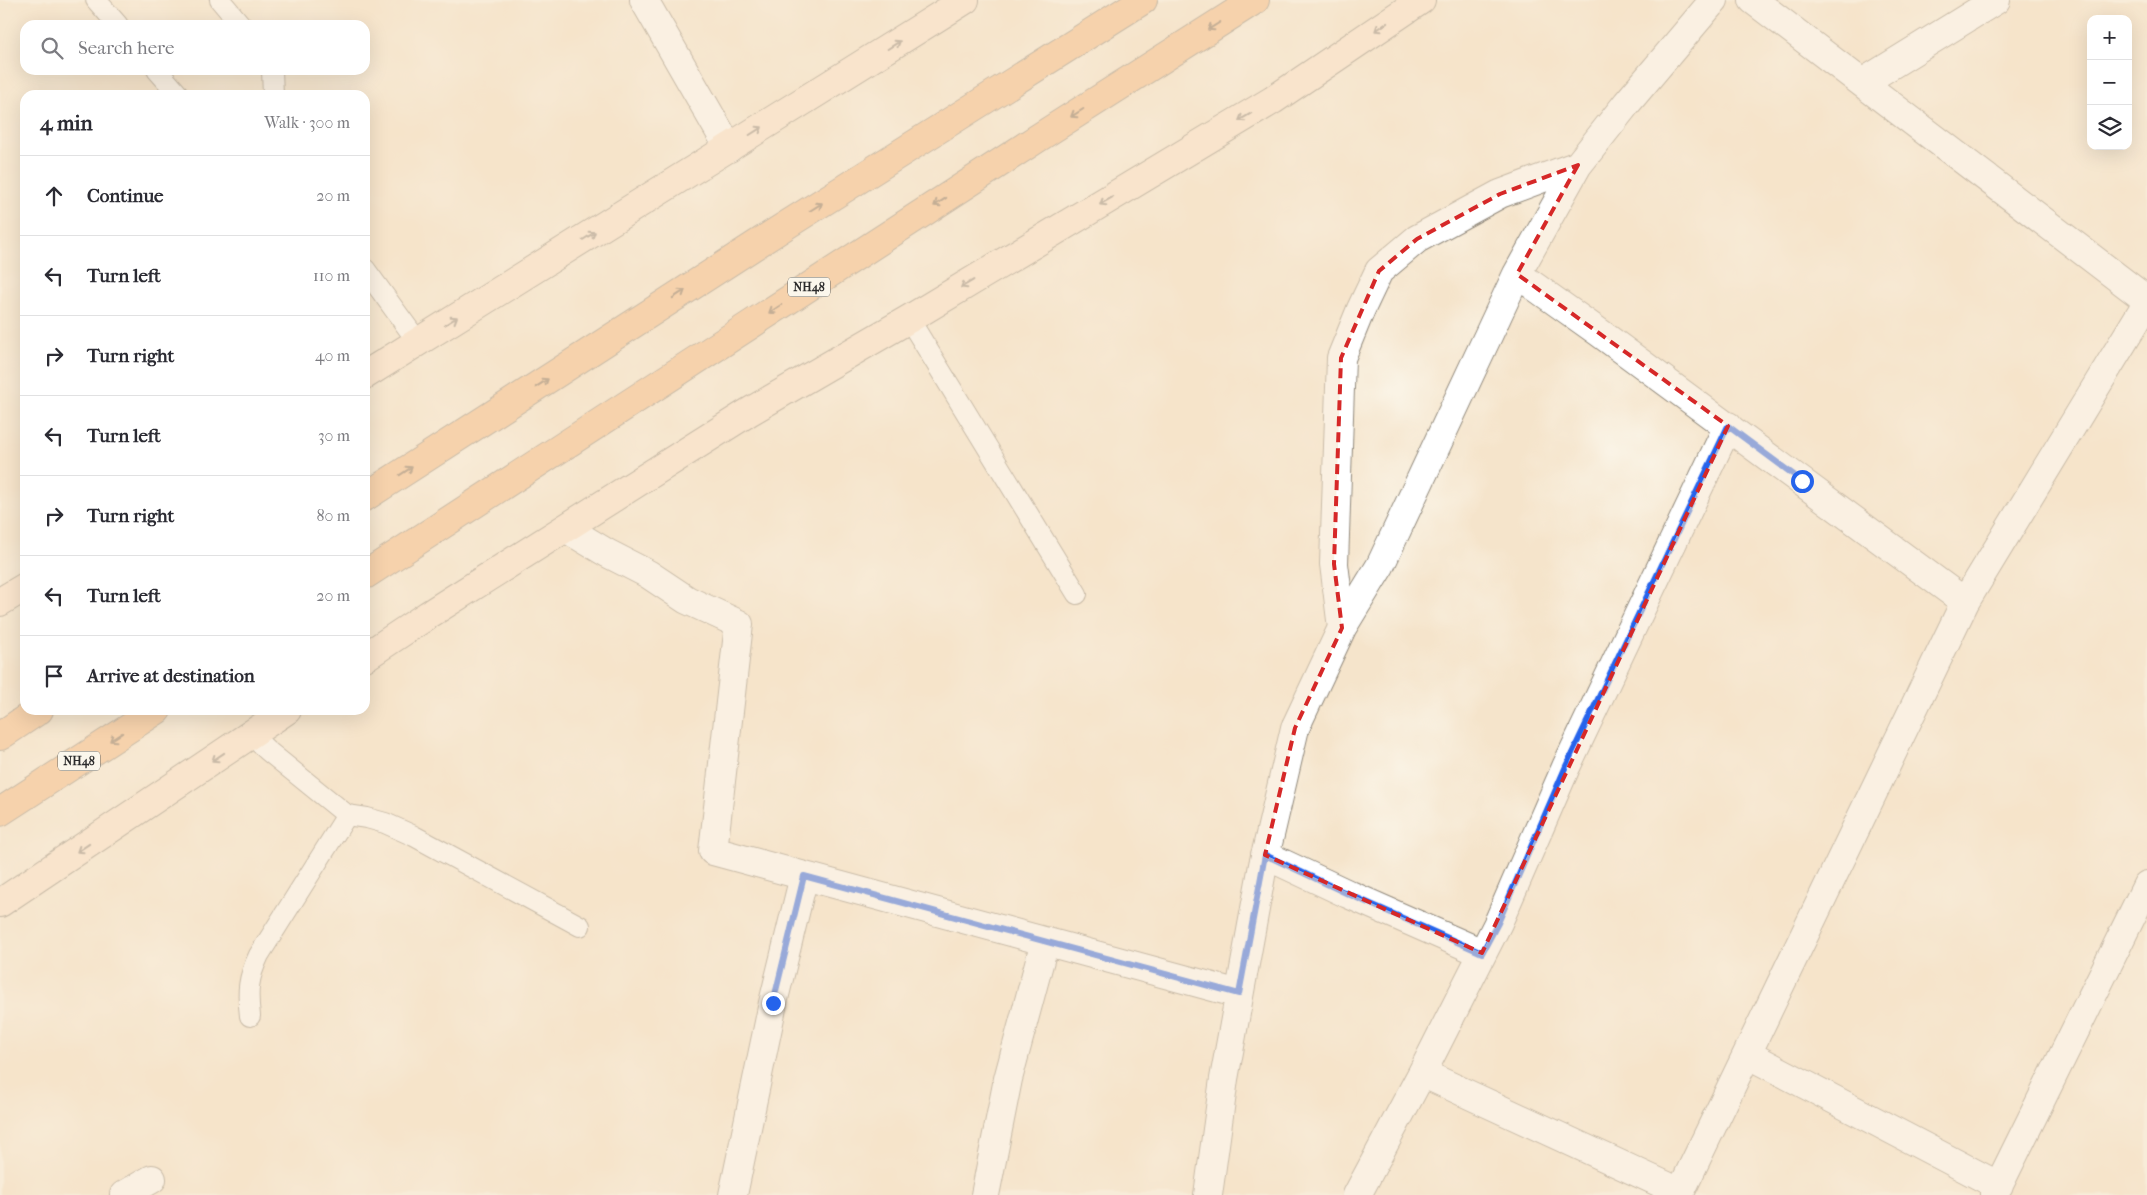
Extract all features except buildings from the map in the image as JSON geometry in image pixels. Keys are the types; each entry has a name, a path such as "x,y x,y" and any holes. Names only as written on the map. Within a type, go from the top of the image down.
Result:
{"highway":[{"path":"370,494 785,226 1143,0"},
{"name":"NH48","path":"370,572 1038,138 1255,0"},
{"path":"0,736 32,715"},
{"name":"NH48","path":"0,812 149,715"}],"main road":[{"path":"370,372 965,0"},
{"path":"370,654 428,615 567,529 625,489 750,412 910,319 1274,100 1421,0"},
{"path":"0,602 20,590"},
{"path":"0,903 280,715"}],"street":[{"path":"644,0 729,148"},
{"path":"1208,1195 1224,1079 1239,994 1265,855 1295,728 1342,628 1380,566 1517,274 1578,166 1627,103 1714,0"},
{"path":"1422,1073 1679,1193 1966,602 2147,301 1753,0"},
{"path":"1862,83 1996,0"},
{"path":"1342,628 1334,564 1341,358 1379,271 1417,239 1500,194 1578,166"},
{"path":"1517,274 1728,426 1966,602"},
{"path":"1357,1195 1422,1073 1498,923 1566,766 1728,426"},
{"path":"567,529 607,553 648,574 687,600 739,624 712,851 1239,994"},
{"path":"1265,855 1482,953"},
{"path":"733,1195 773,1003 804,876"},
{"path":"1747,1054 1996,1190 2147,885"},
{"path":"985,1195 1008,1079 1046,941"},
{"path":"124,1195 152,1179"}],"lane":[{"path":"96,0 114,20"},
{"path":"220,0 237,20"},
{"path":"161,75 175,90"},
{"path":"272,75 273,90"},
{"path":"370,276 418,342"},
{"path":"910,319 1077,594"},
{"path":"251,734 268,752 347,814 384,823 414,836 580,926"},
{"path":"250,1016 247,990 259,955 347,814"}],"highlighted area":[{"path":"1578,165 1517,274 1728,426 1482,953 1265,855 1295,728 1342,628 1334,564 1341,358 1379,271 1417,239 1500,194"}],"route":[{"path":"773,1003 804,876 1239,994 1265,855 1482,953 1498,923 1566,766 1728,426 1802,481"}]}
